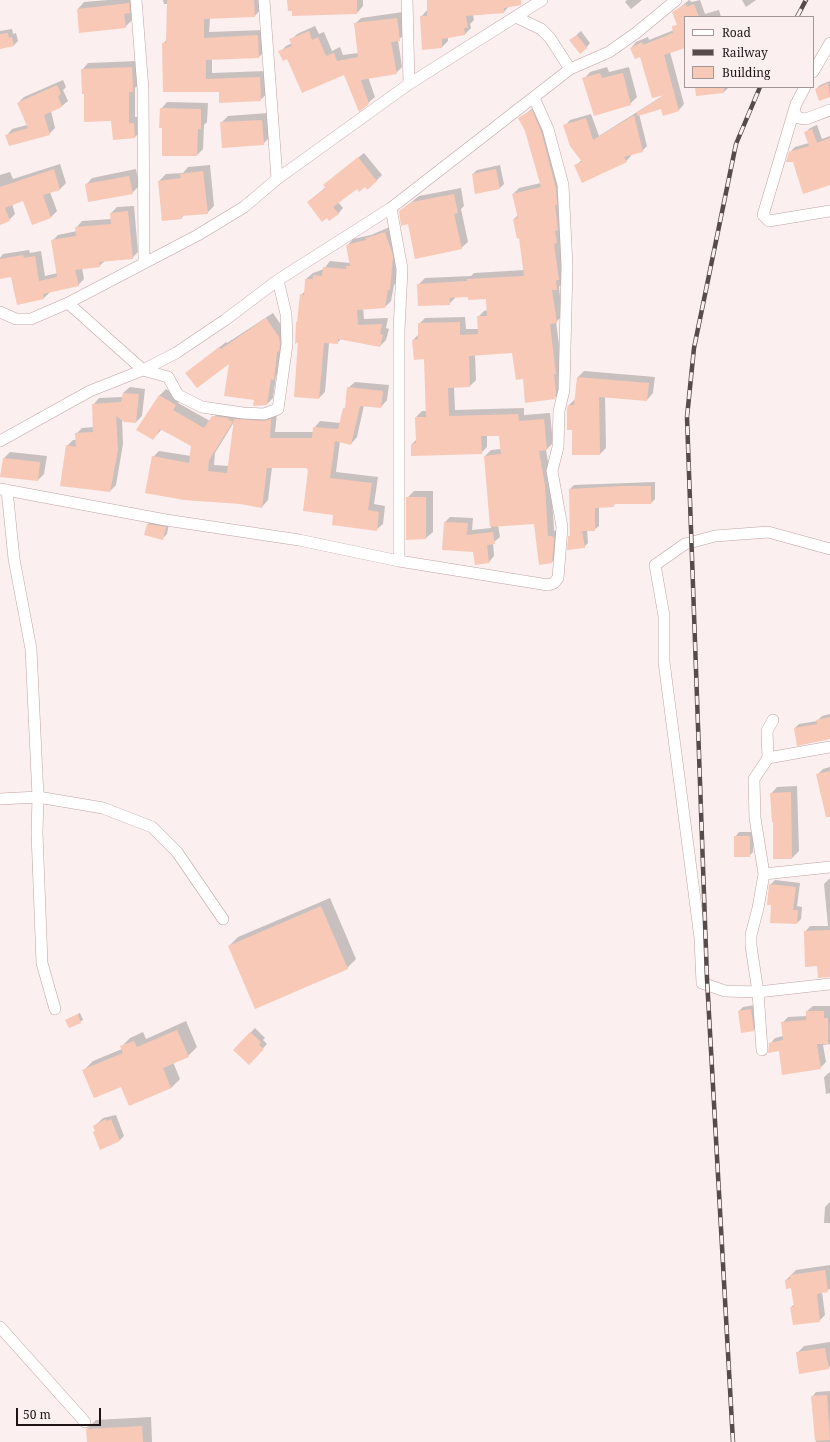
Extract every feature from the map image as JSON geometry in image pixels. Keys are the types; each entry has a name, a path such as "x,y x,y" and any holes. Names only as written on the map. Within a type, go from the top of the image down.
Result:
{"street":[{"path":"136,0 143,89 144,263"},
{"path":"264,0 277,179"},
{"path":"407,0 409,84"},
{"path":"0,312 16,319 31,319 68,303 198,235 244,207 277,179 409,84 542,0"},
{"path":"0,441 90,391 143,370 176,353 225,320 278,280 391,208 570,70 609,52 676,0"},
{"path":"516,17 541,29 550,38 570,70"},
{"path":"814,70 830,43"},
{"path":"804,88 796,104 795,114 763,215 769,221 830,211"},
{"path":"56,1009 42,963 37,833 38,797 31,648 14,559 3,489 166,520 299,540 399,561 548,585 558,578 562,527 552,471 558,447 559,411 564,390 567,259 563,185 548,129 534,98"},
{"path":"795,114 799,118 806,119 830,110"},
{"path":"391,208 402,269 399,330 399,561"},
{"path":"68,303 143,370 168,377 178,395 202,407 243,413 264,414 278,409 287,344 286,314 278,280"},
{"path":"830,550 768,532 715,536 685,544 655,565 664,616 664,662 700,938 702,983 725,991 758,992 830,984"},
{"path":"762,1050 758,992 751,935 758,908 764,874 755,818 754,779 768,758 767,731 773,720"},
{"path":"768,758 830,747"},
{"path":"0,799 38,797 102,808 152,827 177,852 223,919"},
{"path":"764,874 830,867"},
{"path":"0,1327 85,1422"}],"building":[{"path":"167,0 254,0 255,17 204,19 204,38 258,35 259,58 206,60 206,79 260,77 261,101 219,103 219,92 163,92 162,43 166,43"},
{"path":"287,0 357,0 357,14 292,16 292,11 288,11"},
{"path":"427,0 521,0 521,5 504,8 504,13 466,16 468,28 464,28 465,35 442,39 442,48 422,50 420,16 427,16"},
{"path":"129,3 130,13 124,14 126,28 79,33 77,9"},
{"path":"686,4 687,7 694,4 699,16 684,16 684,48 664,55 679,111 663,116 661,109 638,116 636,113 665,95 652,98 640,57 635,59 630,48 642,42 643,45 673,33 672,26 677,25 672,12"},
{"path":"397,18 400,41 391,42 397,74 361,80 369,104 359,112 344,75 302,93 287,59 283,61 278,51 292,46 289,39 309,31 312,40 318,37 326,56 334,53 337,61 358,57 354,23"},
{"path":"8,33 9,38 12,37 14,46 0,49 0,34"},
{"path":"577,35 587,48 580,54 569,40"},
{"path":"132,67 133,92 129,92 129,123 134,123 135,138 113,140 111,121 84,122 84,94 82,94 81,69"},
{"path":"600,73 602,78 623,73 631,105 594,116 582,78"},
{"path":"828,83 830,97 819,101 815,89"},
{"path":"57,85 61,94 58,96 62,107 44,115 50,135 9,146 5,135 28,128 17,103"},
{"path":"695,88 724,88 724,93 696,96"},
{"path":"160,108 201,109 201,129 198,129 197,156 162,156 162,128 159,128"},
{"path":"532,110 541,131 556,189 557,205 555,205 558,230 555,231 557,243 554,244 559,280 556,280 557,290 552,290 557,323 550,324 556,374 554,374 556,393 555,399 525,403 523,379 516,380 512,353 469,356 470,387 448,388 449,416 518,414 519,421 544,419 547,450 539,451 545,486 548,536 552,536 554,538 552,563 539,565 534,524 490,527 484,456 501,454 499,436 481,436 482,454 411,456 411,444 416,443 415,417 426,417 424,359 414,360 412,340 418,339 418,323 460,322 460,335 478,334 477,316 487,316 486,299 468,300 468,297 450,298 450,305 418,306 417,284 467,281 467,279 524,276 519,238 517,239 513,219 518,218 512,194 541,187 525,131 518,118"},
{"path":"634,115 643,152 624,157 627,162 582,183 574,165 582,162 570,146 563,125 586,118 593,140"},
{"path":"262,120 264,145 222,148 220,122"},
{"path":"812,129 817,143 830,138 830,185 803,194 793,162 786,162 789,152 809,146 804,132"},
{"path":"358,157 377,181 367,190 365,187 359,192 357,189 333,207 339,214 329,221 327,218 322,222 307,202 326,188 323,185"},
{"path":"54,169 60,190 43,195 51,218 32,225 23,201 5,208 10,221 0,225 0,187"},
{"path":"496,169 500,189 475,194 472,174"},
{"path":"203,171 208,214 181,216 182,219 162,221 158,181 181,178 180,174"},
{"path":"129,176 133,194 88,202 85,184"},
{"path":"454,194 458,213 454,214 462,249 415,259 408,224 401,226 399,211 412,202"},
{"path":"128,211 133,259 99,262 100,267 75,270 79,286 43,294 44,299 17,305 11,277 0,279 0,259 23,255 24,258 35,256 39,281 57,277 51,240 76,236 75,227 111,224 110,213"},
{"path":"385,232 393,256 390,290 388,290 385,308 357,310 358,325 382,324 380,334 383,335 380,347 338,339 338,344 324,343 319,399 294,397 298,342 295,344 296,322 300,294 304,295 305,279 313,279 313,275 322,276 323,267 346,269 346,266 350,266 346,245 366,240 366,238"},
{"path":"266,318 279,337 280,345 279,351 277,352 274,380 271,379 267,405 253,406 254,400 224,396 229,364 197,388 185,373 219,347 221,349"},
{"path":"577,377 649,383 647,401 599,397 600,455 572,455 572,430 567,430 567,408 568,405 574,405"},
{"path":"347,387 383,391 381,408 360,406 351,445 335,441 330,478 372,483 368,510 379,512 377,531 332,525 333,515 303,511 308,470 306,468 267,468 262,508 240,504 184,500 145,493 152,456 189,463 191,446 160,429 153,440 136,430 159,395 176,405 173,410 204,428 212,416 227,418 233,422 209,460 208,471 227,473 234,419 264,421 271,419 270,438 312,438 313,427 338,429 343,408 345,409"},
{"path":"123,393 139,394 136,423 124,422 116,416 118,450 110,492 60,486 66,445 76,447 75,433 93,432 92,404 121,402"},
{"path":"3,458 40,462 38,481 0,477"},
{"path":"651,486 651,504 614,504 614,507 595,508 595,531 582,531 585,548 567,550 568,536 570,536 569,489"},
{"path":"406,497 426,497 426,539 406,540"},
{"path":"444,522 468,523 467,535 493,532 495,544 487,545 489,563 475,565 473,552 442,550"},
{"path":"147,524 166,527 163,540 144,535"},
{"path":"830,717 830,739 797,746 794,728 817,724 816,720"},
{"path":"830,771 830,817 826,817 816,774"},
{"path":"791,792 792,859 773,859 773,822 770,793"},
{"path":"734,836 750,836 750,857 734,857"},
{"path":"769,884 796,887 793,910 798,910 797,924 770,923 771,905 767,905"},
{"path":"321,906 348,969 255,1009 228,946"},
{"path":"830,930 830,977 818,978 817,966 805,967 804,931"},
{"path":"751,1009 754,1031 741,1033 738,1011"},
{"path":"806,1011 824,1011 824,1018 828,1018 828,1044 817,1044 821,1069 782,1075 779,1051 768,1053 769,1043 783,1040 781,1022 806,1020"},
{"path":"78,1014 81,1023 69,1028 65,1020"},
{"path":"177,1030 189,1057 163,1068 171,1088 129,1106 121,1087 94,1098 82,1070 123,1053 120,1046 134,1041 137,1047"},
{"path":"250,1032 261,1042 259,1045 264,1049 249,1065 233,1050"},
{"path":"106,1119 107,1121 111,1119 120,1141 100,1150 93,1132 95,1131 93,1126"},
{"path":"825,1270 828,1292 817,1294 820,1322 793,1325 790,1307 794,1307 791,1288 786,1289 785,1280 790,1279 790,1275"},
{"path":"825,1348 829,1369 799,1374 796,1352"},
{"path":"827,1395 830,1440 815,1441 811,1396"},
{"path":"142,1426 143,1442 87,1442 86,1429"}],"railway":[{"path":"798,16 806,0"},
{"path":"733,1442 707,979 687,417 694,348 736,144 760,88"}]}
